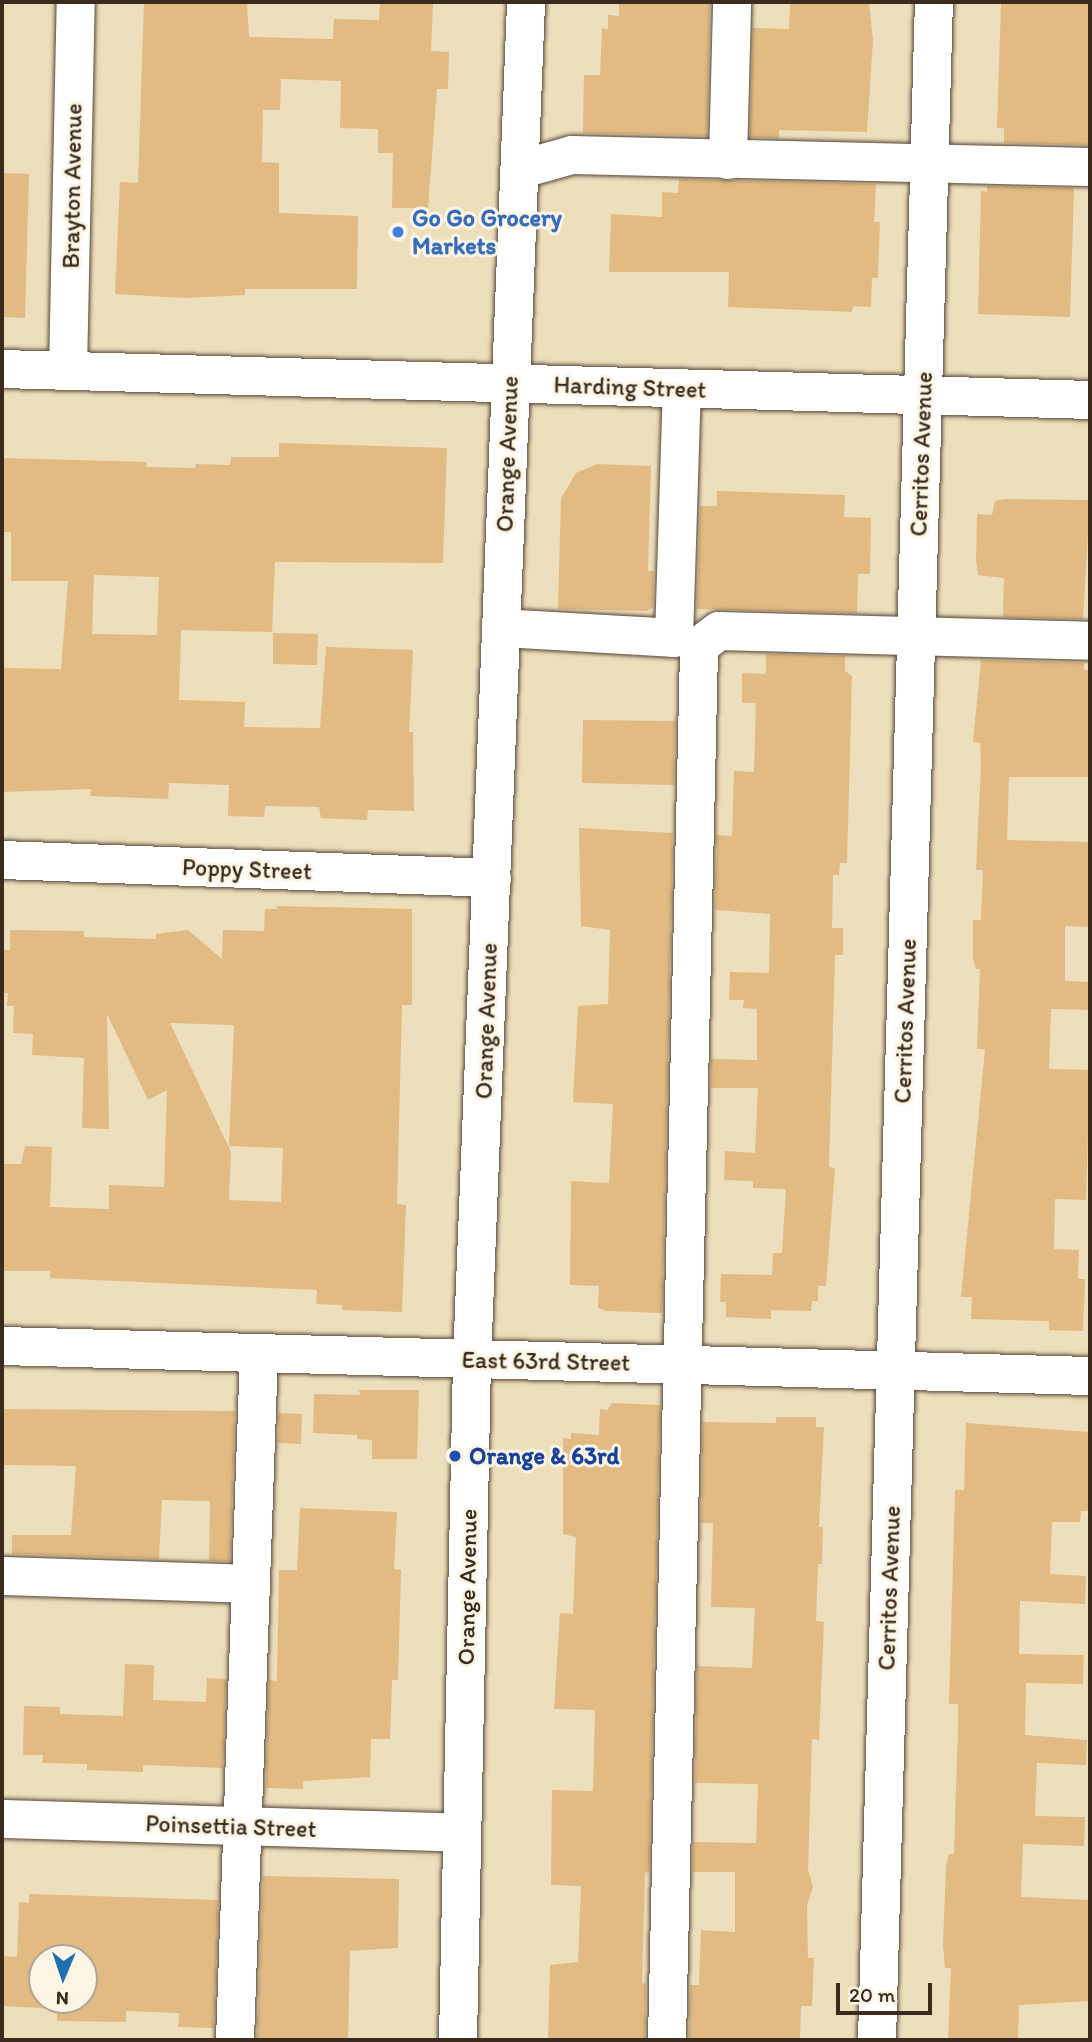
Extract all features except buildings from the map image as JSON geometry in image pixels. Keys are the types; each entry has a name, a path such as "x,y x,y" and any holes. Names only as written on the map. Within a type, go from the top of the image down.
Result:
{"street":[{"name":"Brayton Avenue","path":"68,370 76,2"},
{"name":"Orange Avenue","path":"458,2040 472,1360 509,383 522,169 526,2"},
{"path":"728,160 732,2"},
{"name":"Cerritos Avenue","path":"877,2040 934,2"},
{"path":"522,169 572,155 1090,167"},
{"name":"Harding Street","path":"2,369 1090,400"},
{"path":"501,628 674,638 682,388"},
{"path":"667,2040 685,1364 699,646 719,631 1090,640"},
{"name":"Poppy Street","path":"2,860 492,878"},
{"name":"East 63rd Street","path":"2,1346 1090,1376"},
{"path":"236,2040 260,1354"},
{"path":"2,1576 251,1584"},
{"name":"Poinsettia Street","path":"2,1819 461,1833"}],"place":[{"name":"Go Go Grocery Markets","path":"398,232"},
{"name":"Orange & 63rd","path":"455,1456"}]}
